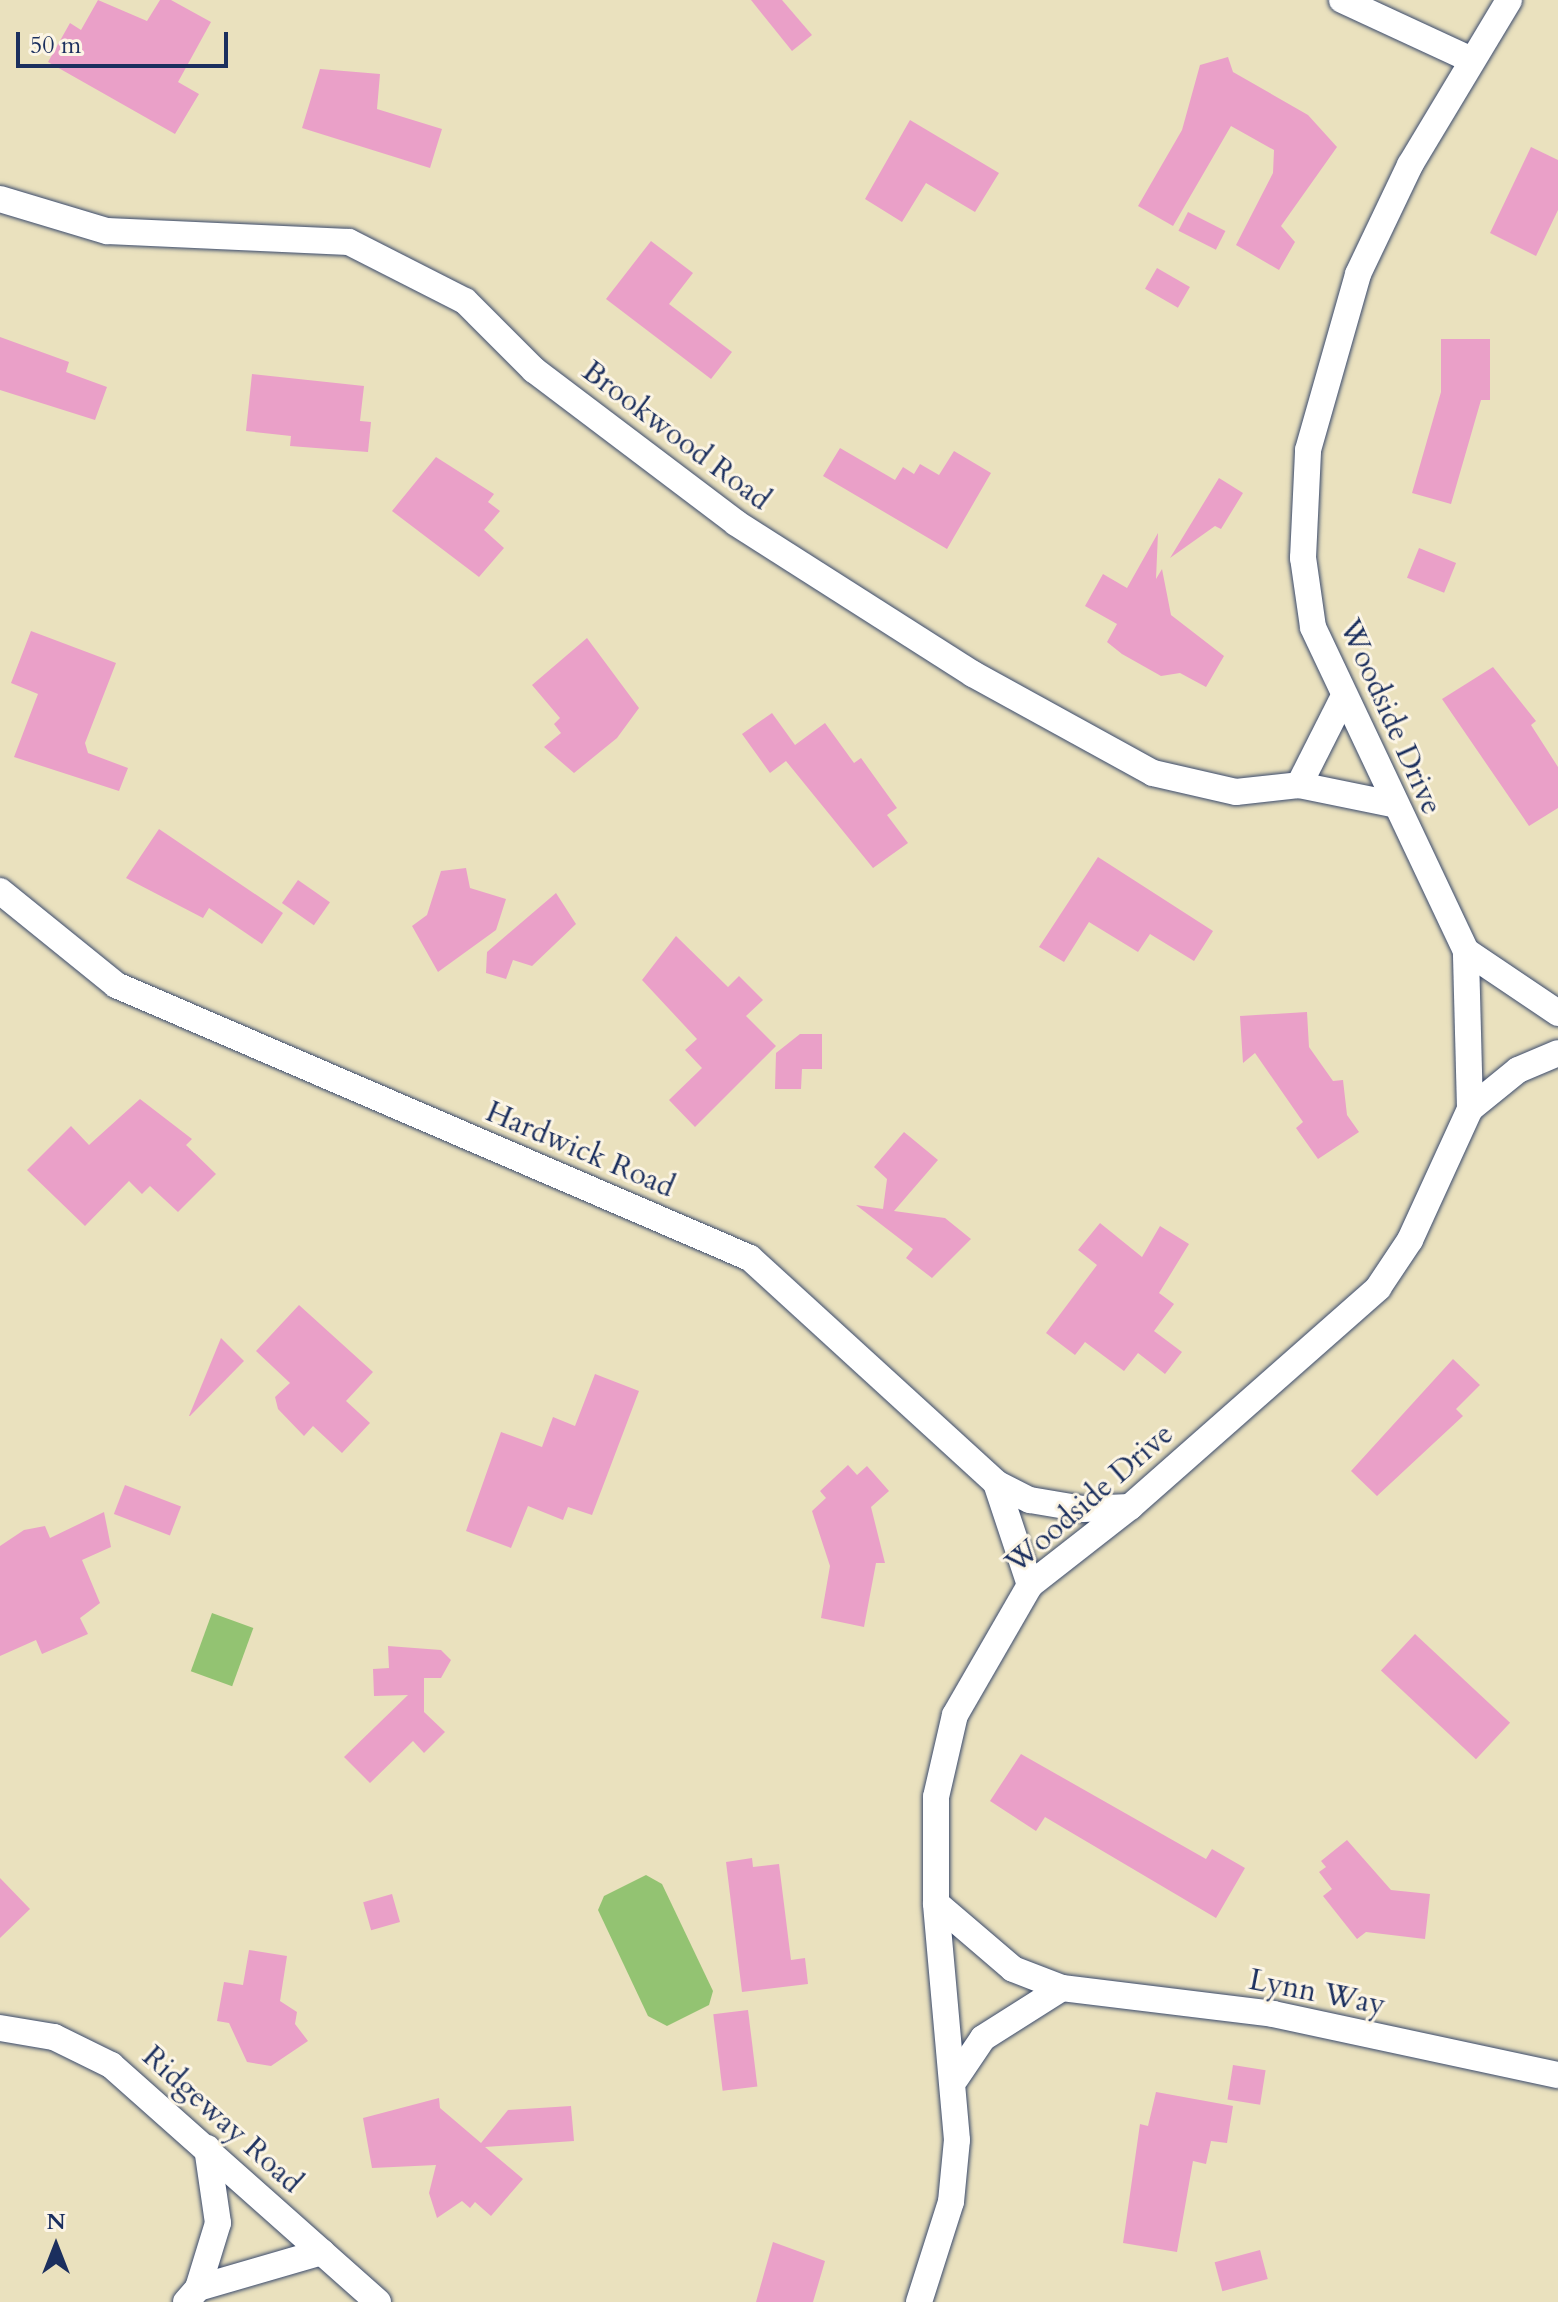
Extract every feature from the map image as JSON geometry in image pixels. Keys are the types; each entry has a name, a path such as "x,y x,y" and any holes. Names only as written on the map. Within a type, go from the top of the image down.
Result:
{"street":[{"path":"1342,0 1472,60"},
{"name":"Woodside Drive","path":"919,2302 951,2202 956,2078 936,1903 936,1797 955,1715 1030,1585 1130,1507 1378,1288 1410,1240 1470,1109 1466,951 1392,804 1313,627 1303,558 1308,450 1358,274 1472,60 1509,0"},
{"name":"Brookwood Road","path":"0,199 107,231 349,242 465,301 534,370 736,523 973,674 1153,773 1236,792 1299,785 1392,804"},
{"path":"1299,785 1343,698"},
{"name":"Hardwick Road","path":"0,891 116,985 750,1258 996,1483 1030,1585"},
{"path":"1466,951 1558,1013"},
{"name":"Woodside Drive","path":"1470,1109 1518,1070 1558,1053"},
{"path":"996,1483 1030,1500 1083,1509 1130,1507"},
{"name":"Lynn Way","path":"936,1903 1013,1969 1062,1988 1273,2014 1558,2075"},
{"path":"956,2078 983,2038 1062,1988"},
{"name":"Ridgeway Road","path":"0,2028 54,2037 111,2065 378,2302"},
{"path":"192,2295 218,2223 207,2148"},
{"path":"192,2295 322,2252"}],"green space":[{"path":"212,1613 253,1628 232,1686 191,1671"},
{"path":"646,1875 662,1884 713,1991 709,2005 667,2026 648,2016 598,1910 604,1896"}],"building":[{"path":"98,0 147,21 160,0 171,0 211,22 178,82 199,94 175,134 48,62 70,23 81,30"},
{"path":"751,0 782,0 812,35 792,51"},
{"path":"1228,57 1233,72 1308,115 1337,147 1281,226 1295,242 1279,270 1236,245 1273,173 1274,150 1231,126 1173,226 1138,206 1182,130 1200,65"},
{"path":"320,69 380,74 377,109 442,129 430,168 302,128"},
{"path":"910,120 999,173 975,212 926,183 902,222 865,199"},
{"path":"1531,147 1558,160 1558,210 1536,256 1490,233"},
{"path":"1188,212 1225,231 1216,250 1178,231"},
{"path":"651,241 693,273 669,304 732,352 711,379 606,299"},
{"path":"1157,268 1190,287 1178,308 1145,289"},
{"path":"0,337 69,362 66,372 107,387 95,420 0,390"},
{"path":"1441,339 1490,339 1490,400 1481,400 1451,504 1412,493 1441,392"},
{"path":"252,374 364,386 360,421 371,422 368,452 290,446 291,436 246,431"},
{"path":"840,448 895,480 903,467 914,474 920,464 939,475 954,451 991,473 947,549 823,476"},
{"path":"436,457 494,494 488,502 500,511 484,530 504,548 479,577 392,511"},
{"path":"1219,478 1243,493 1221,529 1215,526 1170,558"},
{"path":"1158,533 1156,579 1162,569 1171,615 1224,656 1206,687 1180,673 1161,676 1122,654 1107,642 1117,624 1085,606 1103,574 1127,588"},
{"path":"1419,548 1456,563 1444,593 1407,578"},
{"path":"31,631 116,663 85,743 88,753 128,768 119,791 14,757 38,694 11,683"},
{"path":"587,638 639,708 617,738 574,773 544,747 561,733 554,724 560,718 532,685"},
{"path":"1493,667 1536,721 1531,725 1558,767 1558,808 1529,826 1442,699"},
{"path":"772,713 795,745 825,723 854,763 861,758 897,808 887,815 908,843 873,868 786,761 770,773 742,734"},
{"path":"159,829 283,913 262,944 209,908 203,918 126,878"},
{"path":"1098,857 1213,931 1194,961 1150,934 1138,952 1089,922 1064,962 1039,947"},
{"path":"466,868 470,888 506,899 496,930 438,972 412,926 427,915 441,871"},
{"path":"298,880 330,902 314,925 282,903"},
{"path":"556,893 576,924 532,966 513,960 506,979 486,973 487,952"},
{"path":"676,936 728,987 739,976 763,1000 746,1016 776,1046 695,1127 669,1100 702,1068 685,1050 697,1039 642,980"},
{"path":"1307,1012 1309,1047 1333,1081 1343,1080 1347,1115 1359,1132 1318,1159 1296,1128 1303,1122 1255,1053 1243,1063 1240,1016"},
{"path":"800,1034 822,1034 822,1069 802,1069 801,1089 775,1089 776,1053"},
{"path":"140,1099 192,1139 186,1145 216,1174 178,1212 150,1186 142,1194 129,1181 85,1226 27,1170 71,1126 89,1145"},
{"path":"904,1132 938,1160 894,1211 945,1218 971,1239 932,1278 906,1258 913,1249 856,1205 883,1209 887,1179 874,1167"},
{"path":"1100,1223 1142,1257 1160,1226 1189,1244 1159,1293 1174,1304 1154,1331 1182,1352 1165,1374 1138,1353 1124,1371 1085,1342 1075,1355 1046,1333 1097,1265 1078,1250"},
{"path":"299,1305 373,1372 346,1401 370,1423 342,1453 313,1426 304,1436 278,1409 275,1397 290,1383 256,1351"},
{"path":"221,1338 244,1361 189,1416"},
{"path":"1453,1359 1480,1385 1456,1409 1463,1416 1377,1496 1351,1471"},
{"path":"595,1374 639,1391 592,1515 568,1507 563,1520 528,1506 511,1548 466,1531 501,1432 542,1447 553,1417 575,1426"},
{"path":"848,1465 857,1475 867,1466 889,1491 871,1507 885,1563 876,1563 864,1627 821,1618 830,1566 812,1511 826,1498 820,1491"},
{"path":"125,1485 181,1507 170,1535 114,1514"},
{"path":"104,1512 111,1547 82,1560 100,1603 80,1618 88,1634 42,1654 36,1640 0,1656 0,1546 24,1530 45,1526 50,1538"},
{"path":"1415,1634 1510,1723 1476,1759 1381,1671"},
{"path":"388,1646 441,1650 451,1660 441,1678 424,1678 424,1712 445,1732 424,1753 413,1741 370,1783 344,1757 408,1695 374,1696 373,1669 389,1668"},
{"path":"1021,1754 1206,1859 1212,1849 1245,1868 1216,1918 1045,1817 1036,1831 990,1801"},
{"path":"1347,1840 1391,1890 1430,1894 1425,1939 1366,1932 1357,1939 1323,1896 1332,1889 1319,1872 1326,1867 1321,1861"},
{"path":"752,1858 753,1867 779,1864 791,1960 805,1958 808,1984 742,1992 726,1862"},
{"path":"0,1878 30,1909 0,1938"},
{"path":"392,1894 400,1922 371,1930 363,1902"},
{"path":"249,1950 287,1956 280,2001 297,2012 295,2024 308,2041 271,2066 247,2062 229,2023 217,2021 224,1982 243,1985"},
{"path":"748,2010 757,2086 723,2091 713,2014"},
{"path":"1233,2065 1266,2070 1260,2105 1228,2100"},
{"path":"1156,2092 1233,2106 1227,2143 1211,2141 1206,2164 1193,2161 1177,2252 1123,2243 1140,2124 1148,2126"},
{"path":"439,2098 440,2108 481,2143 508,2110 571,2106 574,2141 485,2147 523,2179 491,2216 475,2202 470,2208 462,2201 437,2218 429,2193 436,2165 372,2168 363,2118"},
{"path":"773,2242 825,2261 813,2302 756,2302"},
{"path":"1260,2250 1268,2279 1222,2291 1215,2262"}]}
